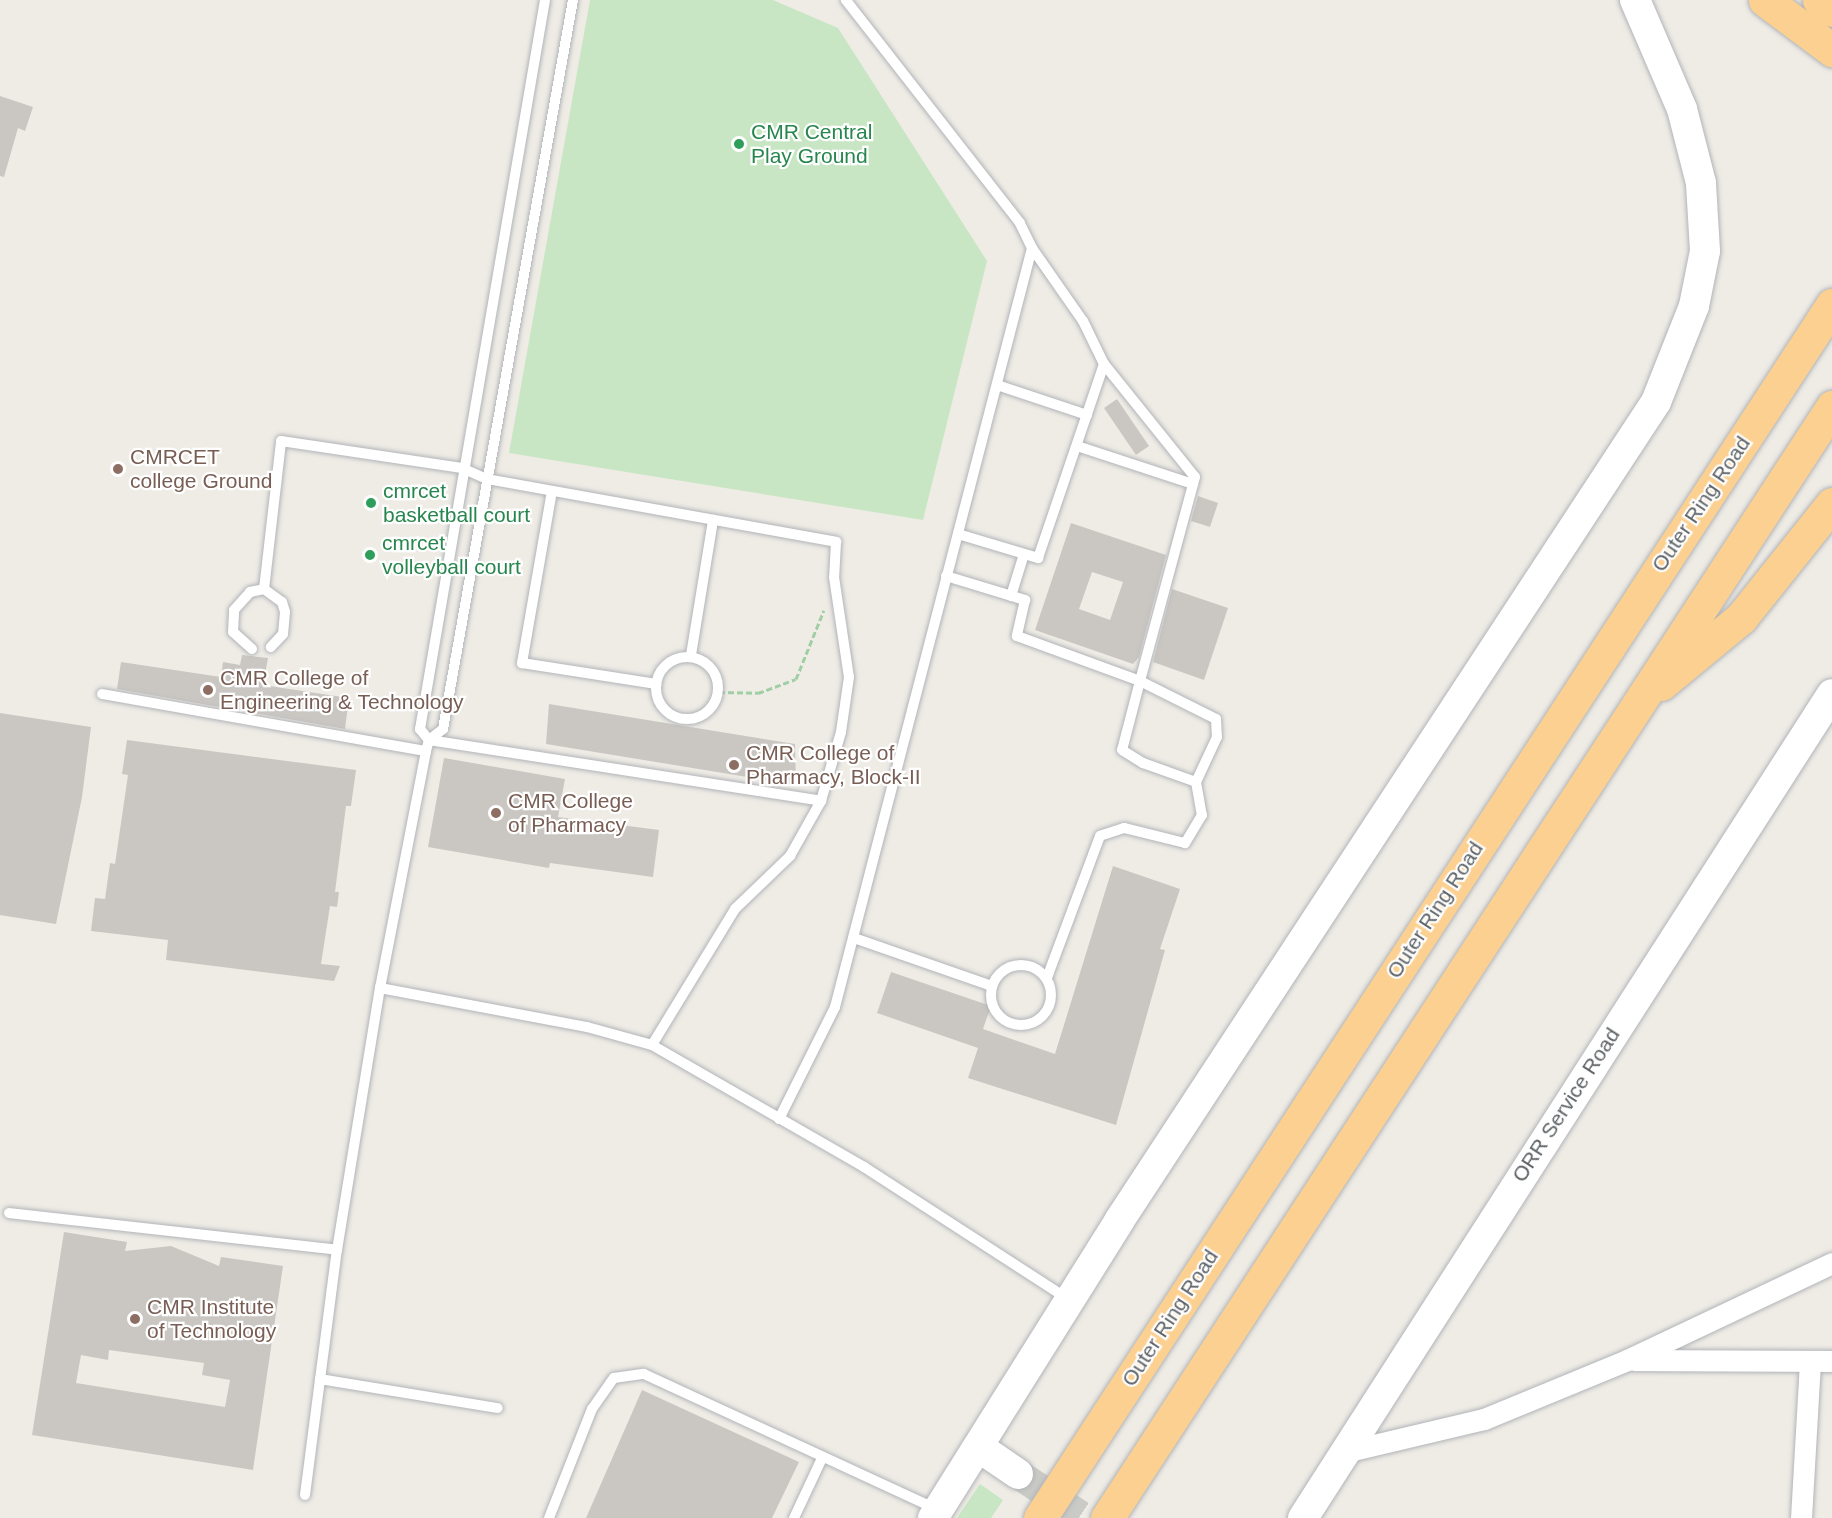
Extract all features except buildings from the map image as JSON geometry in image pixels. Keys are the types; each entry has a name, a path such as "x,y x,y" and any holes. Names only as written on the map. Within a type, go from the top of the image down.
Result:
{"highway":[{"path":"1765,0 1832,50"},
{"path":"1818,0 1832,10"},
{"name":"Outer Ring Road","path":"1040,1518 1832,305"},
{"path":"1107,1518 1634,706 1832,407"},
{"path":"1634,706 1741,618 1832,504"}],"main road":[{"path":"936,1514 980,1448 1071,1301 1656,402 1674,363 1694,306 1705,251 1701,183 1682,109 1635,0"},
{"name":"ORR Service Road","path":"1303,1518 1832,694"},
{"path":"980,1448 1018,1474"}],"street":[{"path":"1344,1452 1484,1419 1627,1360 1832,1263"},
{"path":"1627,1360 1832,1361"},
{"path":"1801,1518 1810,1361"}],"lane":[{"path":"427,746 420,729 462,468 545,0"},
{"path":"305,1495 337,1250 380,988 427,746 443,729 573,0"},
{"path":"846,0 1020,224 1032,248 1083,321 1104,364 1195,477 1122,750 1143,763 1196,782"},
{"path":"779,1119 835,1007 1032,248"},
{"path":"958,534 1038,558 1104,364"},
{"path":"997,385 1087,415"},
{"path":"264,589 281,441 462,468 487,479 836,542 834,577 849,677 841,732 822,801 790,856 735,909 652,1045"},
{"path":"1077,446 1193,484"},
{"path":"552,491 522,663 656,684"},
{"path":"691,656 713,520"},
{"path":"1011,596 1024,554"},
{"path":"946,576 1025,600 1017,636 1140,681 1216,719 1217,737 1196,782 1202,815 1185,843 1124,828 1101,836 1047,978"},
{"path":"252,649 233,632 234,610 250,592 264,589 282,602 285,612 282,634 271,647"},
{"path":"691,656 707,662 717,675 719,692 712,707 699,717 683,720 668,713 658,700 656,684 662,668 675,658 691,656"},
{"path":"102,694 427,746 822,801"},
{"path":"854,938 992,986"},
{"path":"1017,964 1034,967 1047,978 1052,995 1046,1012 1024,1024 1000,1018 991,1003 992,986 1001,971 1017,964"},
{"path":"380,988 587,1027 652,1045 864,1167 1071,1301"},
{"path":"9,1213 337,1250"},
{"path":"549,1518 592,1409 614,1378 644,1374 823,1456 936,1514"},
{"path":"320,1379 498,1408"},
{"path":"794,1518 823,1456"}],"path":[{"path":"719,692 758,693 795,680 817,634 834,577"}],"green space":[{"name":"CMR Central Play Ground","path":"590,0 773,0 838,28 987,261 923,520 509,453"},
{"path":"980,1484 1003,1500 991,1518 957,1518"}],"tunnel":[{"path":"1018,1474 1084,1518"}],"place":[{"name":"CMR Central Play Ground","path":"739,144"},
{"name":"CMRCET college Ground","path":"118,469"},
{"name":"cmrcet basketball court","path":"371,503"},
{"name":"cmrcet volleyball court","path":"370,555"},
{"name":"CMR College of Engineering & Technology","path":"208,690"},
{"name":"CMR College of Pharmacy, Block-II","path":"734,765"},
{"name":"CMR College of Pharmacy","path":"496,813"},
{"name":"CMR Institute of Technology","path":"135,1319"}]}
